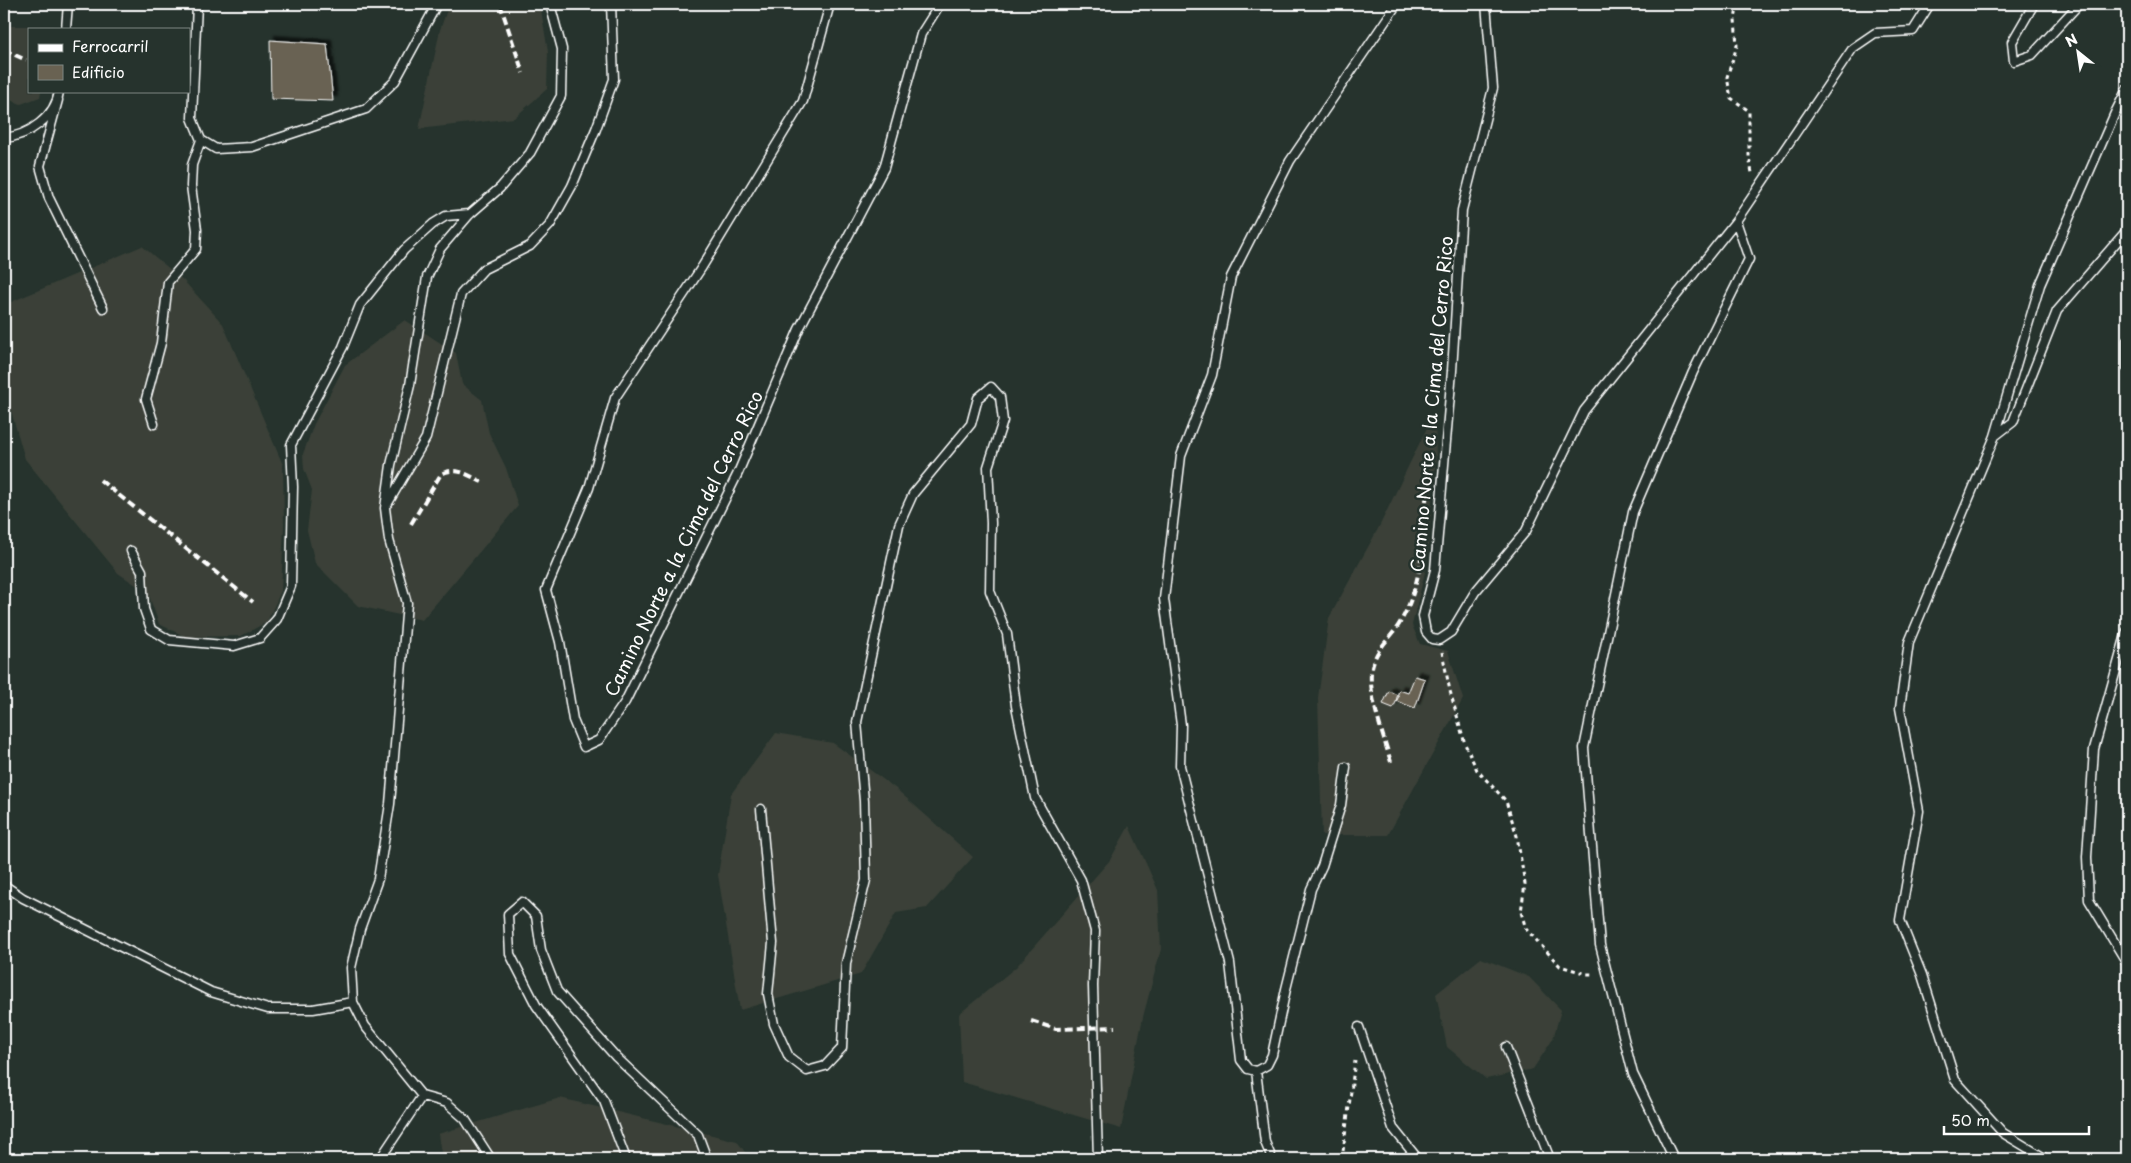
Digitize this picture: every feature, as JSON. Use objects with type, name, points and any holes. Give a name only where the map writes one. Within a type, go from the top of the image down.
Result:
[{"type":"lane","points":[[66,28],[68,4]]},
{"type":"lane","points":[[197,4],[192,118],[201,140],[216,149],[252,146],[366,108],[395,81],[437,4]]},
{"type":"lane","points":[[491,1159],[466,1119],[447,1103],[422,1096],[365,1026],[353,1002],[351,968],[360,929],[378,879],[390,804],[407,603],[389,540],[385,508],[391,465],[410,385],[427,277],[440,249],[470,214],[500,188],[530,153],[561,96],[562,50],[550,4]]},
{"type":"lane","points":[[385,508],[426,438],[461,294],[484,269],[530,246],[550,225],[572,186],[596,129],[614,79],[611,4]]},
{"type":"lane","name":"Camino Norte a la Cima del Cerro Rico","points":[[830,4],[803,101],[702,267],[615,398],[589,488],[546,590],[560,642],[573,720],[584,747],[599,740],[625,702],[738,473],[799,329],[884,168],[921,34],[940,4]]},
{"type":"lane","points":[[1346,767],[1341,804],[1322,866],[1311,889],[1272,1055],[1267,1065],[1256,1071],[1248,1069],[1242,1060],[1230,963],[1180,766],[1181,725],[1164,599],[1181,456],[1212,375],[1231,277],[1290,161],[1397,4]]},
{"type":"lane","name":"Camino Norte a la Cima del Cerro Rico","points":[[1439,640],[1432,639],[1426,632],[1423,616],[1435,570],[1452,371],[1462,210],[1493,88],[1486,4]]},
{"type":"lane","points":[[1439,640],[1451,632],[1476,592],[1526,531],[1584,410],[1736,221],[1852,48],[1875,33],[1912,31],[1930,4]]},
{"type":"lane","points":[[2034,4],[2012,42],[2014,61],[2032,55],[2079,4]]},
{"type":"lane","points":[[2046,1159],[2003,1133],[1955,1080],[1922,975],[1900,920],[1919,811],[1900,708],[1909,642],[1996,436],[2040,285],[2114,113],[2127,89]]},
{"type":"lane","points":[[59,92],[40,166],[48,198],[103,308]]},
{"type":"lane","points":[[4,138],[37,127],[58,100]]},
{"type":"lane","points":[[154,424],[146,399],[161,343],[168,282],[196,249],[198,230],[190,186],[192,165],[201,140]]},
{"type":"lane","points":[[131,551],[142,571],[144,610],[151,629],[169,640],[234,646],[260,638],[277,619],[291,586],[293,487],[291,445],[343,347],[360,305],[404,250],[432,224],[446,216],[470,214]]},
{"type":"lane","points":[[1674,1159],[1633,1074],[1600,945],[1584,748],[1633,512],[1693,372],[1749,259],[1736,221]]},
{"type":"lane","points":[[1996,436],[2013,422],[2057,311],[2127,230]]},
{"type":"lane","points":[[2127,341],[2127,367]]},
{"type":"lane","points":[[760,809],[773,942],[768,994],[774,1024],[789,1056],[807,1070],[825,1066],[842,1048],[846,963],[866,880],[864,801],[856,722],[899,525],[913,494],[971,424],[978,398],[991,387],[1000,398],[1003,422],[988,467],[991,523],[990,590],[1007,634],[1016,706],[1035,798],[1081,880],[1095,931],[1093,986],[1098,1159]]},
{"type":"lane","points":[[2127,631],[2094,749],[2087,857],[2089,900],[2127,963]]},
{"type":"lane","points":[[4,885],[23,898],[211,992],[268,1009],[313,1009],[353,1002]]},
{"type":"lane","points":[[626,1159],[604,1101],[536,1005],[510,954],[508,914],[522,902],[536,916],[542,950],[557,991],[616,1057],[698,1135],[707,1159]]},
{"type":"lane","points":[[1359,1027],[1394,1128],[1418,1159]]},
{"type":"lane","points":[[1506,1047],[1550,1159]]},
{"type":"lane","points":[[1256,1071],[1264,1142],[1272,1159]]},
{"type":"lane","points":[[380,1159],[422,1096]]},
{"type":"path","points":[[1738,4],[1735,19],[1737,46],[1727,77],[1731,98],[1749,111],[1749,157],[1755,193]]},
{"type":"path","points":[[1439,640],[1450,691],[1465,744],[1477,770],[1506,801],[1517,836],[1526,884],[1521,912],[1526,929],[1560,966],[1587,974],[1607,973]]},
{"type":"path","points":[[1342,1159],[1356,1055]]},
{"type":"shaded area","points":[[449,4],[536,4],[541,10],[548,52],[547,89],[514,118],[419,129],[440,30]]},
{"type":"shaded area","points":[[4,20],[10,26],[53,26],[53,28],[28,28],[28,92],[41,92],[40,97],[21,104],[4,98]]},
{"type":"shaded area","points":[[142,246],[183,280],[223,324],[283,465],[284,525],[281,591],[267,622],[241,636],[186,637],[159,624],[148,593],[118,573],[25,459],[4,387],[4,305]]},
{"type":"shaded area","points":[[405,320],[456,353],[462,384],[482,400],[489,433],[506,468],[518,506],[422,620],[358,606],[315,563],[307,530],[312,490],[304,469],[303,454],[314,424],[345,365]]},
{"type":"shaded area","points":[[1435,411],[1436,457],[1426,568],[1412,625],[1420,644],[1448,651],[1463,699],[1388,835],[1322,835],[1318,698],[1329,618],[1379,527]]},
{"type":"shaded area","points":[[776,733],[833,743],[895,788],[973,857],[927,908],[896,913],[861,974],[740,1010],[718,875],[731,794]]},
{"type":"shaded area","points":[[1129,826],[1158,890],[1161,949],[1143,1017],[1121,1129],[962,1082],[959,1014],[1016,967],[1110,860]]},
{"type":"shaded area","points":[[1481,958],[1529,977],[1561,1010],[1553,1039],[1533,1069],[1486,1079],[1447,1047],[1436,994]]},
{"type":"shaded area","points":[[560,1098],[737,1141],[750,1159],[442,1159],[438,1134]]},
{"type":"building","points":[[270,40],[327,44],[333,101],[271,99]]},
{"type":"building","points":[[1415,676],[1425,679],[1415,708],[1396,701],[1399,690],[1408,693]]},
{"type":"building","points":[[1389,691],[1399,696],[1393,708],[1383,704]]},
{"type":"railway","points":[[500,4],[523,73]]},
{"type":"railway","points":[[4,50],[26,60]]},
{"type":"railway","points":[[411,524],[441,474],[457,471],[482,482]]},
{"type":"railway","points":[[100,480],[253,602]]},
{"type":"railway","points":[[1391,762],[1372,694],[1371,673],[1375,657],[1397,628],[1409,605],[1414,589],[1422,555],[1427,485]]},
{"type":"railway","points":[[1031,1021],[1056,1029],[1115,1027]]}]
